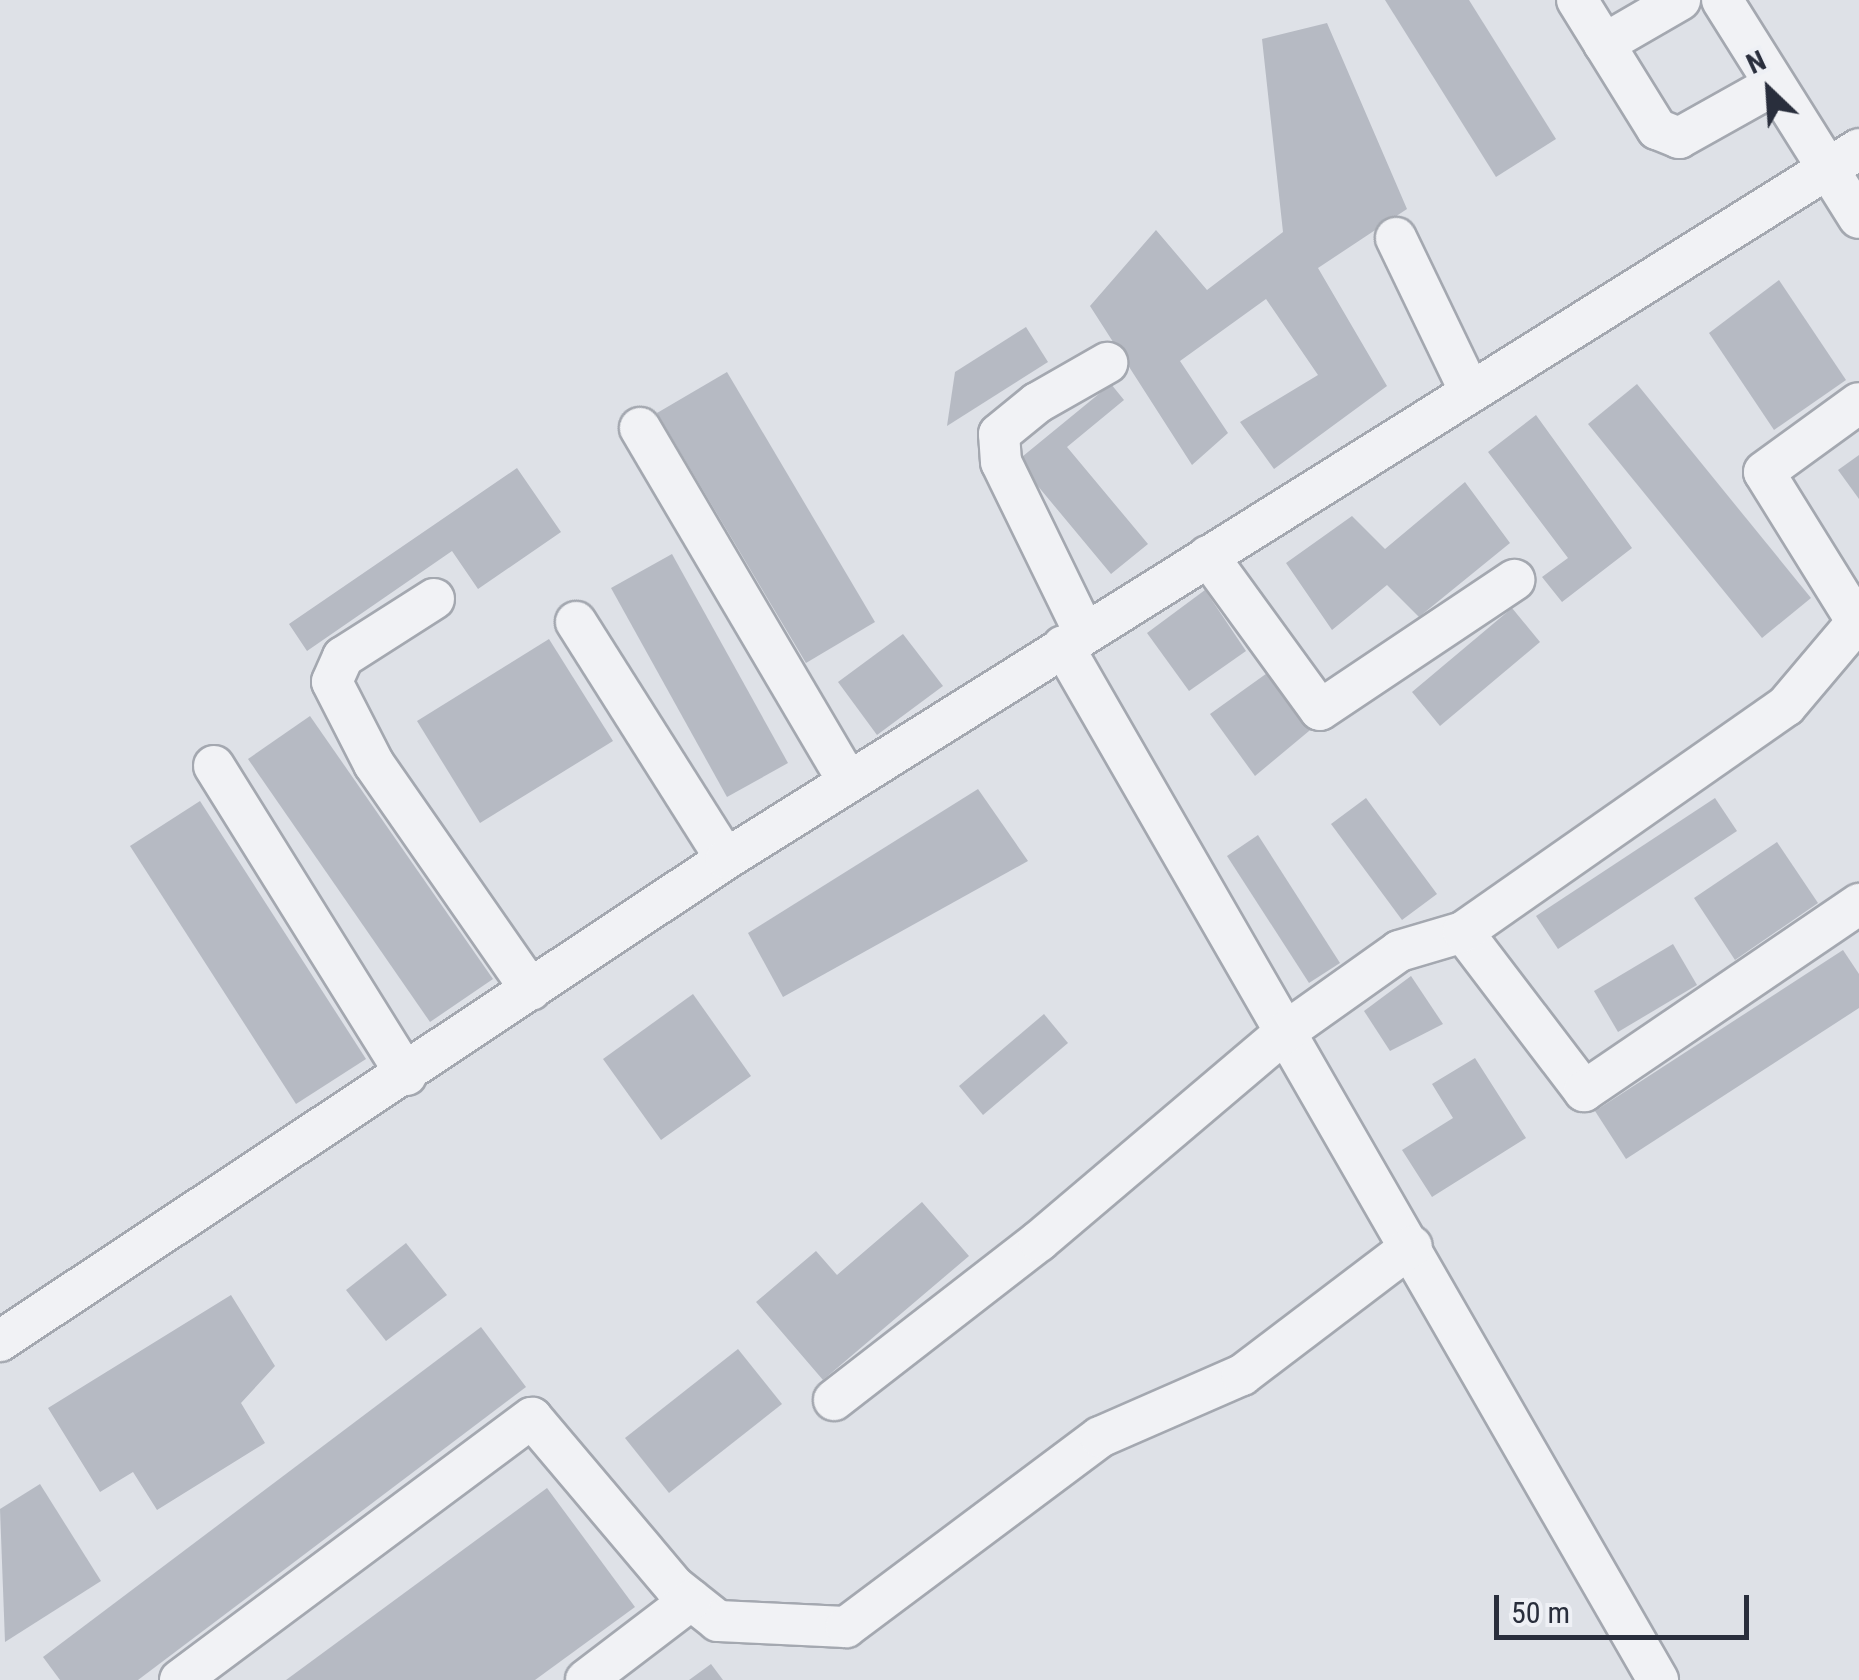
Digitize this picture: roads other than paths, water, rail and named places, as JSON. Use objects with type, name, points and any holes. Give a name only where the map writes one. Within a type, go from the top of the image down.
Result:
[{"type":"street","points":[[1576,0],[1657,128],[1680,138],[1774,86]]},
{"type":"street","points":[[1604,44],[1680,0]]},
{"type":"street","points":[[1722,0],[1825,171],[1859,218]]},
{"type":"street","points":[[0,1341],[726,859],[1859,149]]},
{"type":"street","points":[[1396,238],[1470,392]]},
{"type":"street","points":[[1107,362],[1037,403],[999,434],[1001,462],[1073,639],[1288,1030],[1658,1680]]},
{"type":"street","points":[[834,1400],[1039,1241],[1288,1030],[1399,951],[1463,932],[1786,706],[1858,622],[1764,472],[1859,403]]},
{"type":"street","points":[[640,428],[848,781]]},
{"type":"street","points":[[1208,556],[1320,710],[1514,580]]},
{"type":"street","points":[[434,599],[344,658],[332,682],[374,764],[531,990]]},
{"type":"street","points":[[576,622],[726,859]]},
{"type":"street","points":[[214,766],[406,1075]]},
{"type":"street","points":[[1463,932],[1584,1091],[1859,904]]},
{"type":"street","points":[[180,1680],[532,1418],[692,1600],[718,1621],[846,1628],[1100,1436],[1242,1376],[1412,1246]]},
{"type":"street","points":[[586,1680],[692,1600]]}]
